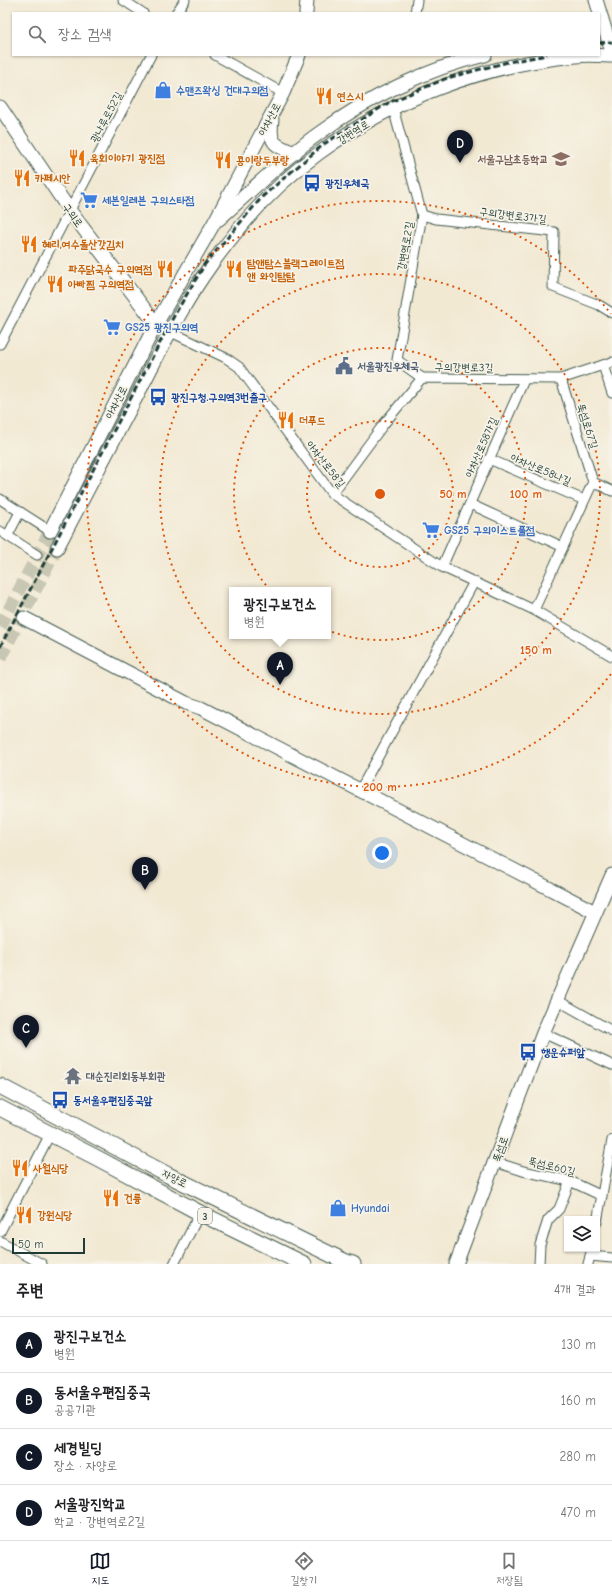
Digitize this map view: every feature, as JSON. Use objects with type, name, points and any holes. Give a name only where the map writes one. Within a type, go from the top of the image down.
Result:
[{"type":"main road","points":[[306,12],[307,0]]},
{"type":"main road","points":[[596,0],[599,12]]},
{"type":"main road","points":[[600,14],[612,52]]},
{"type":"main road","name":"아차산로","points":[[50,531],[156,324],[214,224],[283,93],[299,56]]},
{"type":"main road","name":"강변역로","points":[[214,224],[318,134],[373,99],[440,69],[478,56]]},
{"type":"main road","name":"강변역로","points":[[171,332],[201,279],[240,228],[275,191],[318,154],[359,127],[394,108],[456,82],[500,69],[542,60],[571,56]]},
{"type":"main road","name":"강변역로","points":[[600,56],[612,56]]},
{"type":"main road","name":"구의로","points":[[0,107],[70,211],[156,324],[171,332]]},
{"type":"main road","points":[[273,112],[270,135],[275,144],[295,153]]},
{"type":"main road","name":"아차산로","points":[[201,279],[214,224]]},
{"type":"main road","name":"아차산로","points":[[57,548],[171,332]]},
{"type":"main road","points":[[57,517],[70,523]]},
{"type":"main road","points":[[24,618],[186,703],[201,708],[595,912]]},
{"type":"main road","name":"뚝섬로","points":[[456,1264],[543,1033],[612,875]]},
{"type":"main road","name":"자양로","points":[[0,1086],[168,1174],[344,1261],[353,1264]]},
{"type":"main road","name":"자양로","points":[[0,1108],[298,1263]]},
{"type":"street","points":[[123,0],[141,12]]},
{"type":"street","points":[[177,12],[185,0]]},
{"type":"street","points":[[415,12],[417,0]]},
{"type":"street","name":"광나루로52길","points":[[0,342],[150,56]]},
{"type":"street","points":[[217,56],[283,93]]},
{"type":"street","name":"강변역로2길","points":[[394,108],[422,215],[397,360],[422,378]]},
{"type":"street","name":"구의강변로3가길","points":[[422,215],[436,219],[554,232],[553,287],[599,305],[612,313]]},
{"type":"street","name":"아차산로58길","points":[[171,332],[226,358],[239,367],[332,494],[442,567],[534,610],[612,656]]},
{"type":"street","name":"구의강변로3길","points":[[332,494],[383,425],[422,378],[524,380],[561,379],[608,364],[612,393]]},
{"type":"street","name":"뚝섬로67길","points":[[561,379],[593,482]]},
{"type":"street","name":"아차산로58가길","points":[[442,567],[524,380]]},
{"type":"street","name":"아차산로58나길","points":[[489,459],[584,500]]},
{"type":"street","points":[[534,610],[593,482],[612,491]]},
{"type":"street","name":"아차산로","points":[[0,499],[50,531]]},
{"type":"street","points":[[470,504],[563,547]]},
{"type":"street","points":[[20,512],[4,533],[38,555]]},
{"type":"street","points":[[360,790],[474,582]]},
{"type":"street","points":[[557,1000],[612,1032]]},
{"type":"street","points":[[543,1033],[612,1065]]},
{"type":"street","points":[[0,1232],[50,1134]]},
{"type":"street","points":[[598,1216],[612,1140]]},
{"type":"street","name":"뚝섬로60길","points":[[495,1162],[523,1171],[570,1181],[602,1196]]},
{"type":"street","points":[[539,1264],[540,1245],[548,1220],[559,1209],[570,1181]]},
{"type":"street","points":[[174,1264],[200,1213]]},
{"type":"street","points":[[0,1240],[42,1264]]},
{"type":"street","points":[[590,1256],[612,1258]]},
{"type":"tunnel","points":[[0,627],[50,531]]},
{"type":"tunnel","points":[[0,658],[57,548]]},
{"type":"railway","points":[[600,43],[612,42]]},
{"type":"railway","points":[[0,647],[175,314],[205,264],[263,196],[324,144],[388,103],[447,78],[508,62],[541,56]]},
{"type":"place","name":"수맨즈왁싱 건대구의점","points":[[163,90]]},
{"type":"place","name":"연스시","points":[[324,96]]},
{"type":"place","name":"육회이야기 광진점","points":[[77,158]]},
{"type":"place","name":"서울구남초등학교","points":[[561,159]]},
{"type":"place","name":"콩이랑두부랑","points":[[223,160]]},
{"type":"place","name":"서울광진학교","points":[[460,163]]},
{"type":"place","name":"카페시안","points":[[22,178]]},
{"type":"place","name":"광진우체국","points":[[312,183]]},
{"type":"place","name":"세븐일레븐 구의스타점","points":[[89,200]]},
{"type":"place","name":"혜리,여수돌산갓김치","points":[[29,244]]},
{"type":"place","name":"파주닭국수 구의역점","points":[[165,269]]},
{"type":"place","name":"탐앤탐스블랙그레이트점 앤 와인탐탐","points":[[234,269]]},
{"type":"place","name":"아빠찜 구의역점","points":[[55,284]]},
{"type":"place","name":"GS25 광진구의역","points":[[112,327]]},
{"type":"place","name":"서울광진우체국","points":[[344,366]]},
{"type":"place","name":"광진구청.구의역3번출구","points":[[158,397]]},
{"type":"place","name":"더푸드","points":[[286,420]]},
{"type":"place","name":"GS25 구의이스트폴점","points":[[431,530]]},
{"type":"place","name":"광진구보건소","points":[[280,685]]},
{"type":"place","name":"동서울우편집중국","points":[[145,890]]},
{"type":"place","name":"세경빌딩","points":[[26,1048]]},
{"type":"place","name":"행운슈퍼앞","points":[[528,1052]]},
{"type":"place","name":"대순진리회동부회관","points":[[73,1076]]},
{"type":"place","name":"동서울우편집중국앞","points":[[60,1100]]},
{"type":"place","name":"사월식당","points":[[20,1168]]},
{"type":"place","name":"건륭","points":[[111,1198]]},
{"type":"place","name":"Hyundai","points":[[338,1208]]},
{"type":"place","name":"강원식당","points":[[24,1215]]}]
